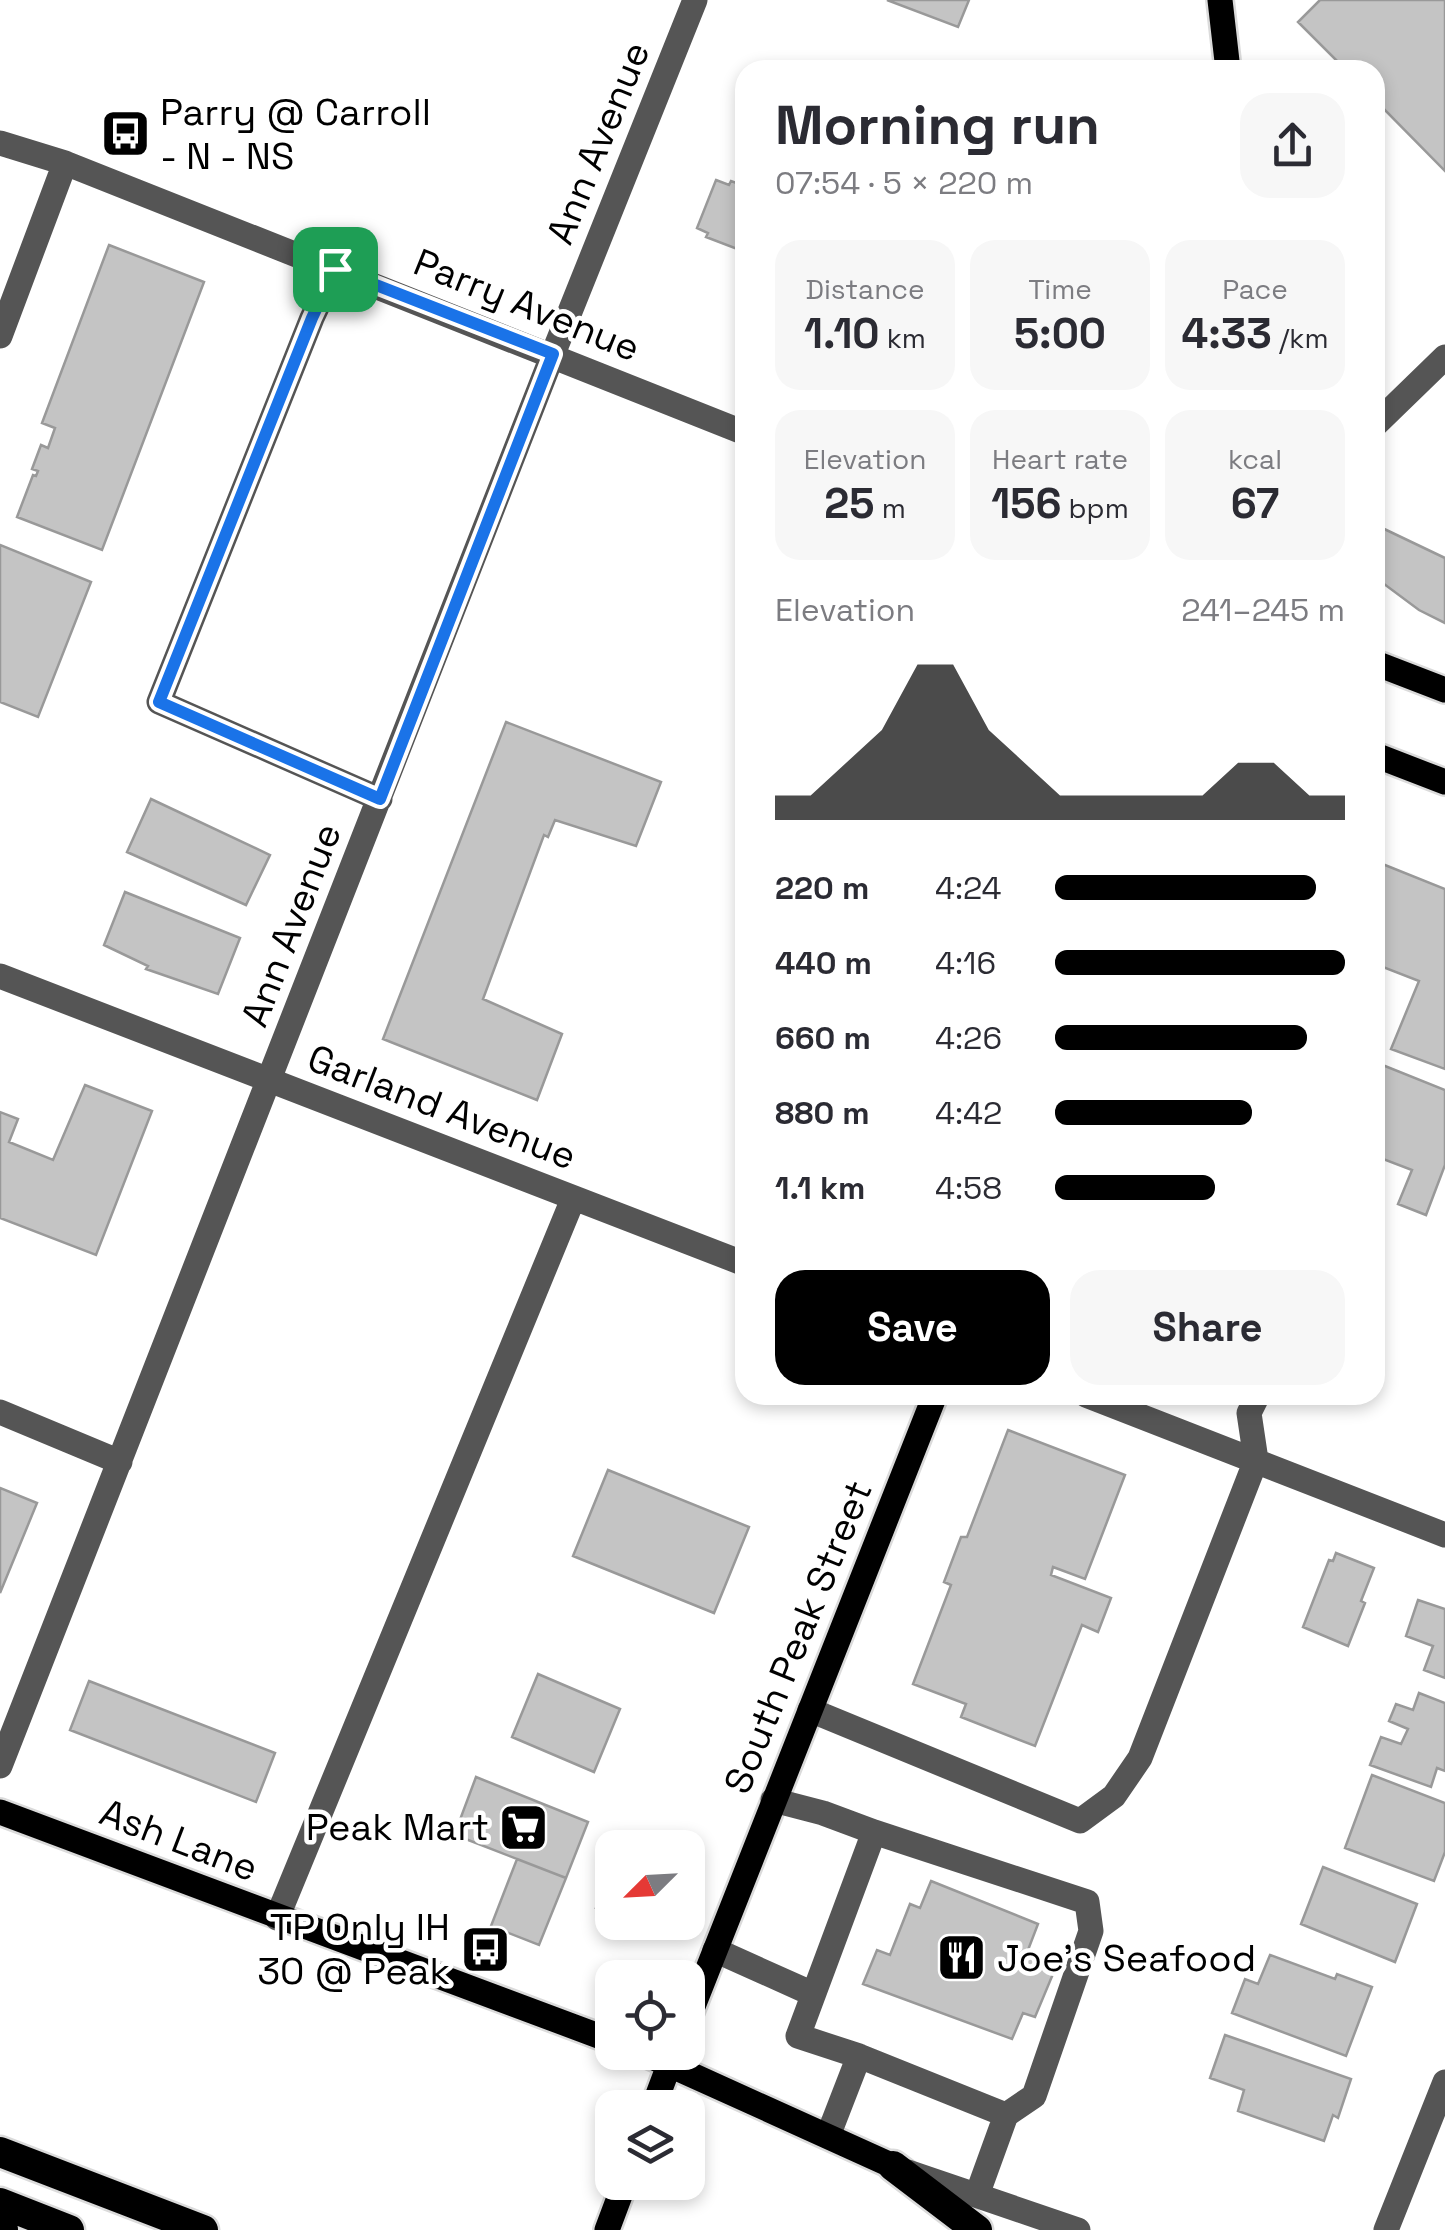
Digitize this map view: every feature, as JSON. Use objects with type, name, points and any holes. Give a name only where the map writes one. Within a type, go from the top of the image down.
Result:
[{"type":"highway","points":[[0,2152],[203,2230]]},
{"type":"highway","points":[[892,2166],[978,2230]]},
{"type":"highway","points":[[0,2203],[69,2230]]},
{"type":"main road","points":[[1220,0],[1227,60]]},
{"type":"main road","points":[[1385,666],[1445,690]]},
{"type":"main road","points":[[1385,759],[1445,782]]},
{"type":"main road","name":"South Peak Street","points":[[705,1976],[931,1405]]},
{"type":"main road","name":"Ash Lane","points":[[0,1812],[595,2036]]},
{"type":"main road","points":[[696,2070],[892,2166]]},
{"type":"main road","points":[[607,2230],[618,2200]]},
{"type":"street","name":"Ann Avenue","points":[[0,1766],[695,0]]},
{"type":"street","name":"Parry Avenue","points":[[0,143],[65,163],[735,429]]},
{"type":"street","points":[[0,336],[65,163]]},
{"type":"street","points":[[335,269],[159,702],[380,799]]},
{"type":"street","points":[[1385,416],[1445,357]]},
{"type":"street","name":"Garland Avenue","points":[[0,976],[735,1260]]},
{"type":"street","points":[[277,1918],[573,1199]]},
{"type":"street","points":[[1112,1405],[1445,1535]]},
{"type":"street","points":[[810,1710],[1080,1821],[1114,1796],[1140,1758],[1256,1460],[1250,1413],[1254,1405]]},
{"type":"street","points":[[0,1412],[120,1462]]},
{"type":"street","points":[[773,1800],[824,1813],[1088,1902],[1091,1931],[1034,2096],[1006,2115],[977,2195]]},
{"type":"street","points":[[874,1832],[798,2036],[1006,2115]]},
{"type":"street","points":[[715,1950],[813,1994]]},
{"type":"street","points":[[828,2136],[859,2056]]},
{"type":"street","points":[[1386,2230],[1445,2082]]},
{"type":"street","points":[[892,2166],[1078,2230]]},
{"type":"building","points":[[887,0],[969,0],[958,27]]},
{"type":"building","points":[[1320,0],[1445,0],[1445,171],[1385,110],[1385,60],[1336,60],[1298,22]]},
{"type":"building","points":[[716,180],[729,185],[735,182],[735,248],[706,237],[708,233],[697,228]]},
{"type":"building","points":[[109,245],[204,282],[102,550],[17,517],[38,471],[32,469],[41,445],[48,448],[55,428],[42,423]]},
{"type":"building","points":[[1385,529],[1445,558],[1445,623],[1419,610],[1385,585]]},
{"type":"building","points":[[0,545],[91,582],[38,717],[0,702]]},
{"type":"building","points":[[506,722],[661,782],[636,846],[555,820],[548,837],[544,835],[483,999],[562,1034],[537,1100],[383,1039]]},
{"type":"building","points":[[151,799],[270,855],[246,905],[127,852]]},
{"type":"building","points":[[1385,865],[1445,889],[1445,1069],[1391,1049],[1419,981],[1385,968]]},
{"type":"building","points":[[125,892],[240,938],[218,994],[146,969],[148,966],[104,945]]},
{"type":"building","points":[[1385,1066],[1445,1090],[1445,1165],[1426,1215],[1398,1204],[1412,1170],[1385,1160]]},
{"type":"building","points":[[85,1085],[152,1111],[96,1255],[0,1218],[0,1112],[18,1119],[9,1142],[53,1160]]},
{"type":"building","points":[[1008,1430],[1125,1475],[1085,1579],[1053,1567],[1051,1575],[1111,1598],[1098,1632],[1082,1625],[1035,1746],[961,1717],[966,1704],[913,1684],[951,1585],[944,1582],[961,1537],[967,1537]]},
{"type":"building","points":[[608,1470],[749,1527],[714,1613],[573,1556]]},
{"type":"building","points":[[0,1488],[37,1503],[0,1593]]},
{"type":"building","points":[[1336,1553],[1374,1568],[1348,1646],[1303,1627],[1329,1560],[1333,1561]]},
{"type":"building","points":[[1418,1600],[1445,1609],[1445,1678],[1424,1670],[1433,1646],[1406,1636]]},
{"type":"building","points":[[538,1674],[620,1709],[594,1772],[512,1737]]},
{"type":"building","points":[[89,1681],[275,1753],[256,1802],[70,1730]]},
{"type":"building","points":[[1419,1693],[1445,1703],[1445,1771],[1437,1768],[1431,1787],[1370,1765],[1381,1737],[1401,1744],[1408,1729],[1389,1721],[1396,1704],[1413,1710]]},
{"type":"building","points":[[1372,1775],[1445,1803],[1445,1852],[1434,1881],[1345,1848]]},
{"type":"building","name":"Peak Mart","points":[[476,1777],[588,1822],[566,1878],[463,1838],[467,1829],[458,1825]]},
{"type":"building","name":"Peak Mart","points":[[517,1859],[566,1878],[539,1945],[491,1926]]},
{"type":"building","points":[[1323,1867],[1417,1904],[1395,1962],[1301,1924]]},
{"type":"building","name":"Joe's Seafood","points":[[931,1881],[1038,1924],[1028,1950],[1058,1962],[1035,2017],[1023,2013],[1012,2039],[863,1984],[877,1950],[890,1955],[910,1904],[920,1908]]},
{"type":"building","points":[[1270,1955],[1335,1979],[1337,1974],[1372,1987],[1346,2056],[1232,2013],[1245,1979],[1258,1984]]},
{"type":"building","points":[[1225,2035],[1351,2079],[1338,2118],[1333,2115],[1324,2141],[1238,2111],[1244,2090],[1210,2078]]},
{"type":"place","name":"Parry @ Carroll - N - NS","points":[[125,134]]},
{"type":"place","name":"Peak Mart","points":[[524,1827]]},
{"type":"place","name":"TP Only IH 30 @ Peak","points":[[485,1949]]},
{"type":"place","name":"Joe's Seafood","points":[[962,1958]]},
{"type":"route","points":[[335,269],[553,354],[380,799],[159,702],[335,269]]}]
